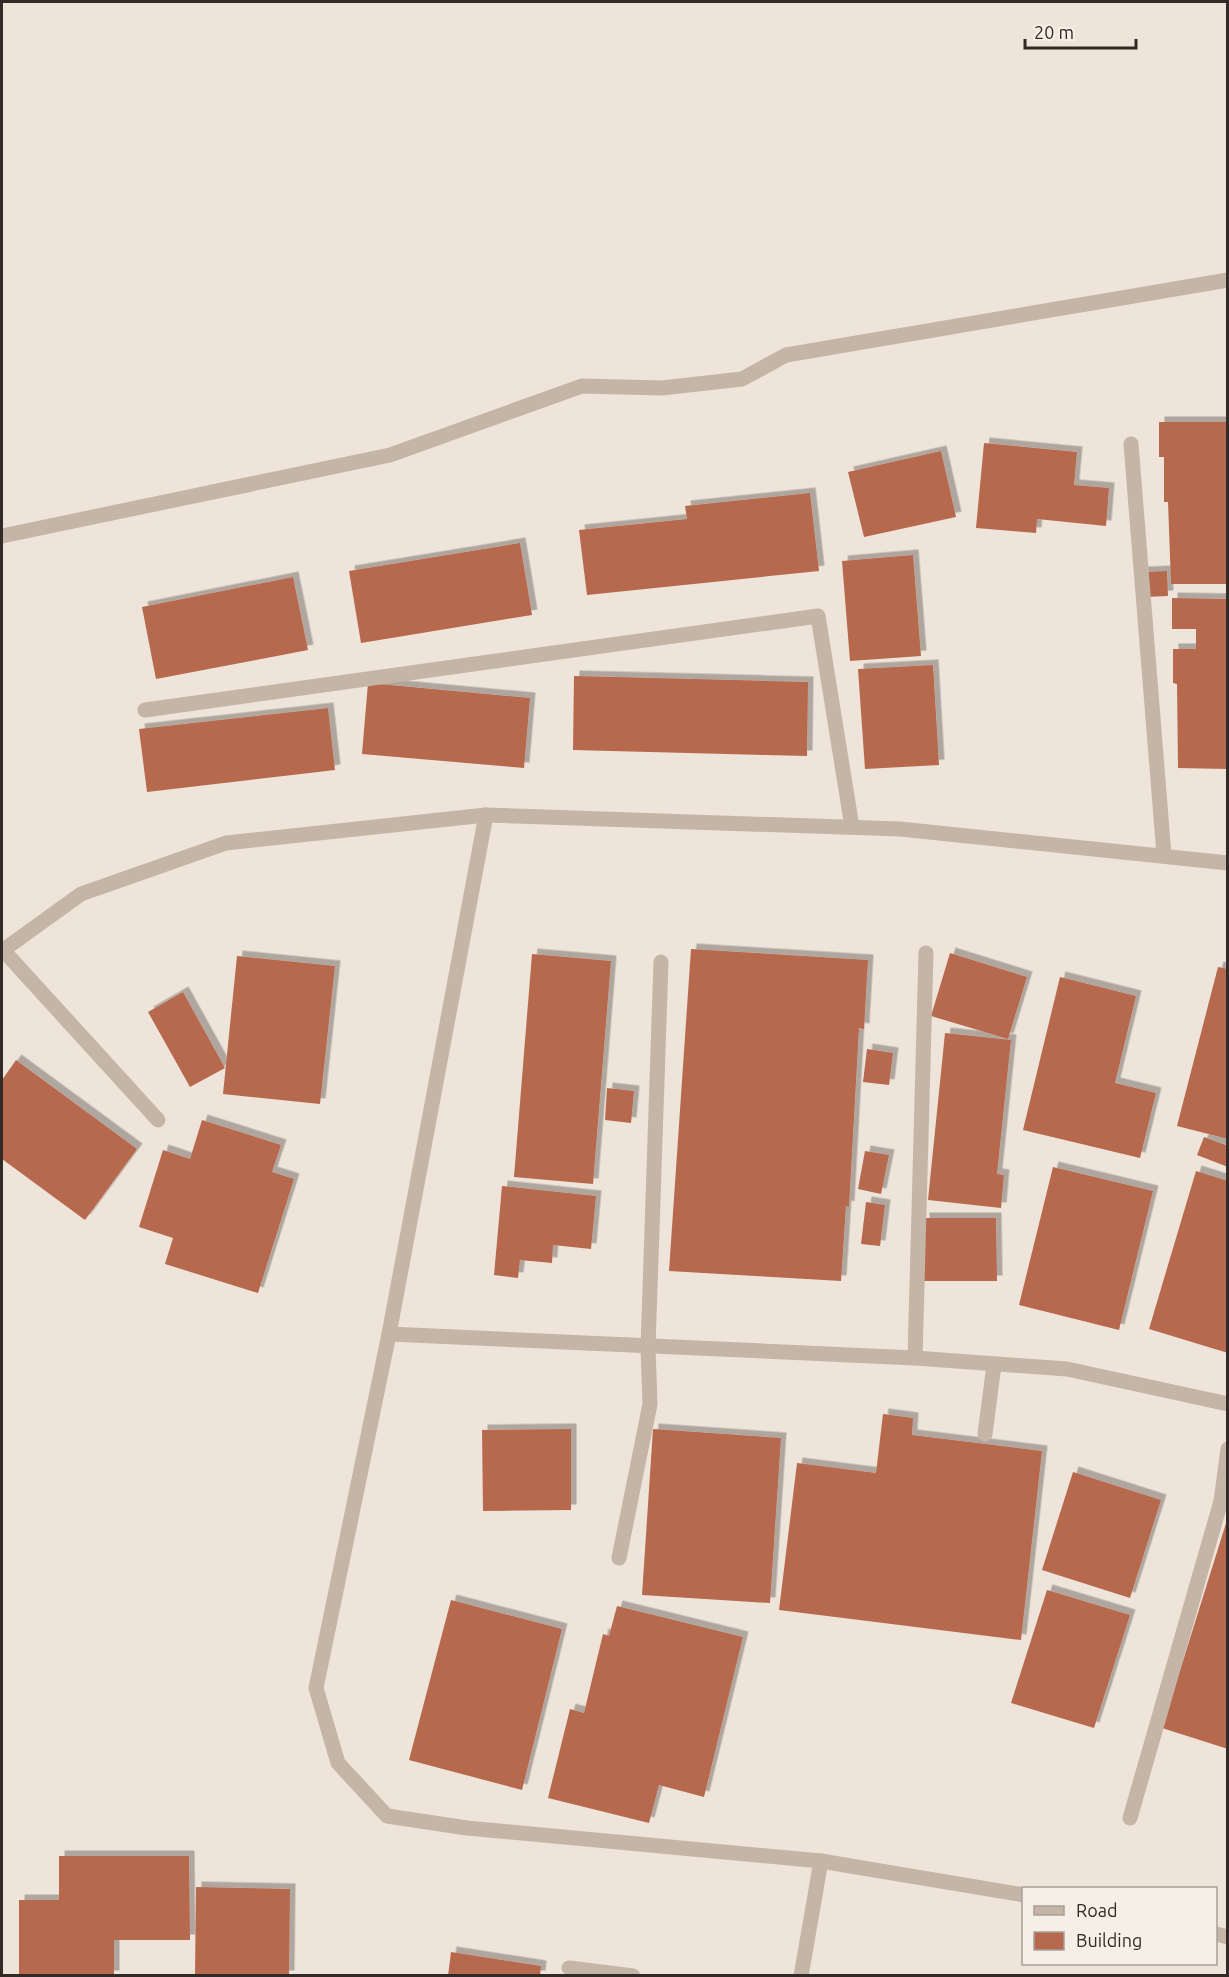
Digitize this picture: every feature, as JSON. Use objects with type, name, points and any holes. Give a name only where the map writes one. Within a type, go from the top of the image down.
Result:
[{"type":"street","points":[[2,536],[390,455],[582,387],[662,388],[742,379],[786,355],[1227,280]]},
{"type":"street","points":[[1131,444],[1164,855]]},
{"type":"street","points":[[145,710],[818,616],[852,827]]},
{"type":"street","points":[[158,1120],[2,950],[81,894],[226,843],[486,815],[900,829],[1227,863]]},
{"type":"street","points":[[486,815],[389,1334],[316,1688],[338,1763],[387,1816],[467,1828],[821,1861],[1022,1895]]},
{"type":"street","points":[[915,1358],[926,953]]},
{"type":"street","points":[[619,1558],[650,1404],[648,1348],[661,962]]},
{"type":"street","points":[[389,1334],[648,1348],[915,1358],[1067,1369],[1227,1404]]},
{"type":"street","points":[[985,1434],[994,1365]]},
{"type":"street","points":[[1130,1818],[1221,1501],[1227,1449]]},
{"type":"street","points":[[801,1976],[821,1861]]},
{"type":"street","points":[[569,1968],[633,1976]]},
{"type":"building","points":[[1159,422],[1228,422],[1228,584],[1171,584],[1168,502],[1164,502],[1164,457],[1159,457]]},
{"type":"building","points":[[984,443],[1077,452],[1074,485],[1109,488],[1106,526],[1037,519],[1036,533],[976,528]]},
{"type":"building","points":[[941,451],[956,517],[864,537],[848,472]]},
{"type":"building","points":[[810,493],[819,571],[587,595],[579,530],[687,519],[685,506]]},
{"type":"building","points":[[520,543],[532,615],[361,643],[349,571]]},
{"type":"building","points":[[913,555],[921,656],[850,661],[842,561]]},
{"type":"building","points":[[1167,571],[1168,596],[1144,597],[1142,572]]},
{"type":"building","points":[[293,577],[308,650],[156,679],[142,607]]},
{"type":"building","points":[[1172,598],[1228,599],[1228,769],[1178,768],[1177,684],[1173,683],[1173,649],[1196,649],[1196,629],[1172,629]]},
{"type":"building","points":[[933,665],[939,765],[865,769],[858,669]]},
{"type":"building","points":[[574,676],[808,682],[807,756],[573,750]]},
{"type":"building","points":[[368,683],[530,698],[524,768],[362,754]]},
{"type":"building","points":[[328,708],[335,770],[147,792],[139,729]]},
{"type":"building","points":[[691,949],[868,960],[864,1029],[859,1028],[849,1207],[846,1206],[841,1281],[669,1271]]},
{"type":"building","points":[[950,953],[1027,977],[1008,1039],[931,1016]]},
{"type":"building","points":[[532,954],[611,961],[593,1184],[514,1177]]},
{"type":"building","points":[[237,956],[335,966],[320,1104],[223,1094]]},
{"type":"building","points":[[1218,967],[1228,969],[1228,1139],[1177,1126]]},
{"type":"building","points":[[1060,977],[1136,996],[1115,1083],[1156,1093],[1140,1158],[1023,1130]]},
{"type":"building","points":[[183,992],[225,1068],[190,1087],[148,1012]]},
{"type":"building","points":[[945,1033],[1011,1040],[997,1174],[1004,1175],[1001,1208],[928,1200]]},
{"type":"building","points":[[867,1049],[893,1053],[889,1085],[863,1082]]},
{"type":"building","points":[[16,1060],[137,1149],[85,1220],[2,1159],[2,1080]]},
{"type":"building","points":[[607,1088],[634,1091],[631,1123],[605,1120]]},
{"type":"building","points":[[202,1120],[281,1145],[272,1172],[294,1179],[258,1293],[165,1264],[173,1238],[139,1227],[163,1150],[190,1159]]},
{"type":"building","points":[[1204,1137],[1228,1146],[1228,1167],[1197,1155]]},
{"type":"building","points":[[865,1151],[889,1155],[881,1194],[858,1189]]},
{"type":"building","points":[[1053,1167],[1153,1191],[1119,1330],[1019,1305]]},
{"type":"building","points":[[1196,1171],[1228,1181],[1228,1353],[1149,1329]]},
{"type":"building","points":[[502,1186],[596,1196],[591,1249],[553,1245],[552,1263],[520,1260],[518,1278],[494,1275]]},
{"type":"building","points":[[866,1202],[885,1205],[880,1246],[861,1244]]},
{"type":"building","points":[[924,1218],[996,1218],[997,1281],[924,1281]]},
{"type":"building","points":[[883,1414],[913,1418],[912,1435],[1042,1451],[1021,1640],[779,1610],[797,1463],[876,1473]]},
{"type":"building","points":[[571,1429],[571,1510],[483,1511],[482,1430]]},
{"type":"building","points":[[653,1429],[781,1438],[770,1603],[642,1595]]},
{"type":"building","points":[[1073,1472],[1161,1500],[1130,1598],[1042,1570]]},
{"type":"building","points":[[1228,1520],[1228,1749],[1162,1728]]},
{"type":"building","points":[[1047,1590],[1130,1615],[1094,1728],[1011,1703]]},
{"type":"building","points":[[451,1600],[562,1629],[522,1790],[409,1760]]},
{"type":"building","points":[[617,1606],[743,1637],[704,1797],[659,1785],[649,1823],[548,1798],[570,1709],[584,1713],[603,1634],[609,1636]]},
{"type":"building","points":[[59,1856],[189,1856],[190,1940],[114,1940],[114,1976],[19,1976],[19,1900],[59,1900]]},
{"type":"building","points":[[196,1887],[290,1889],[289,1976],[195,1976]]},
{"type":"building","points":[[451,1952],[541,1966],[540,1976],[448,1976]]}]
